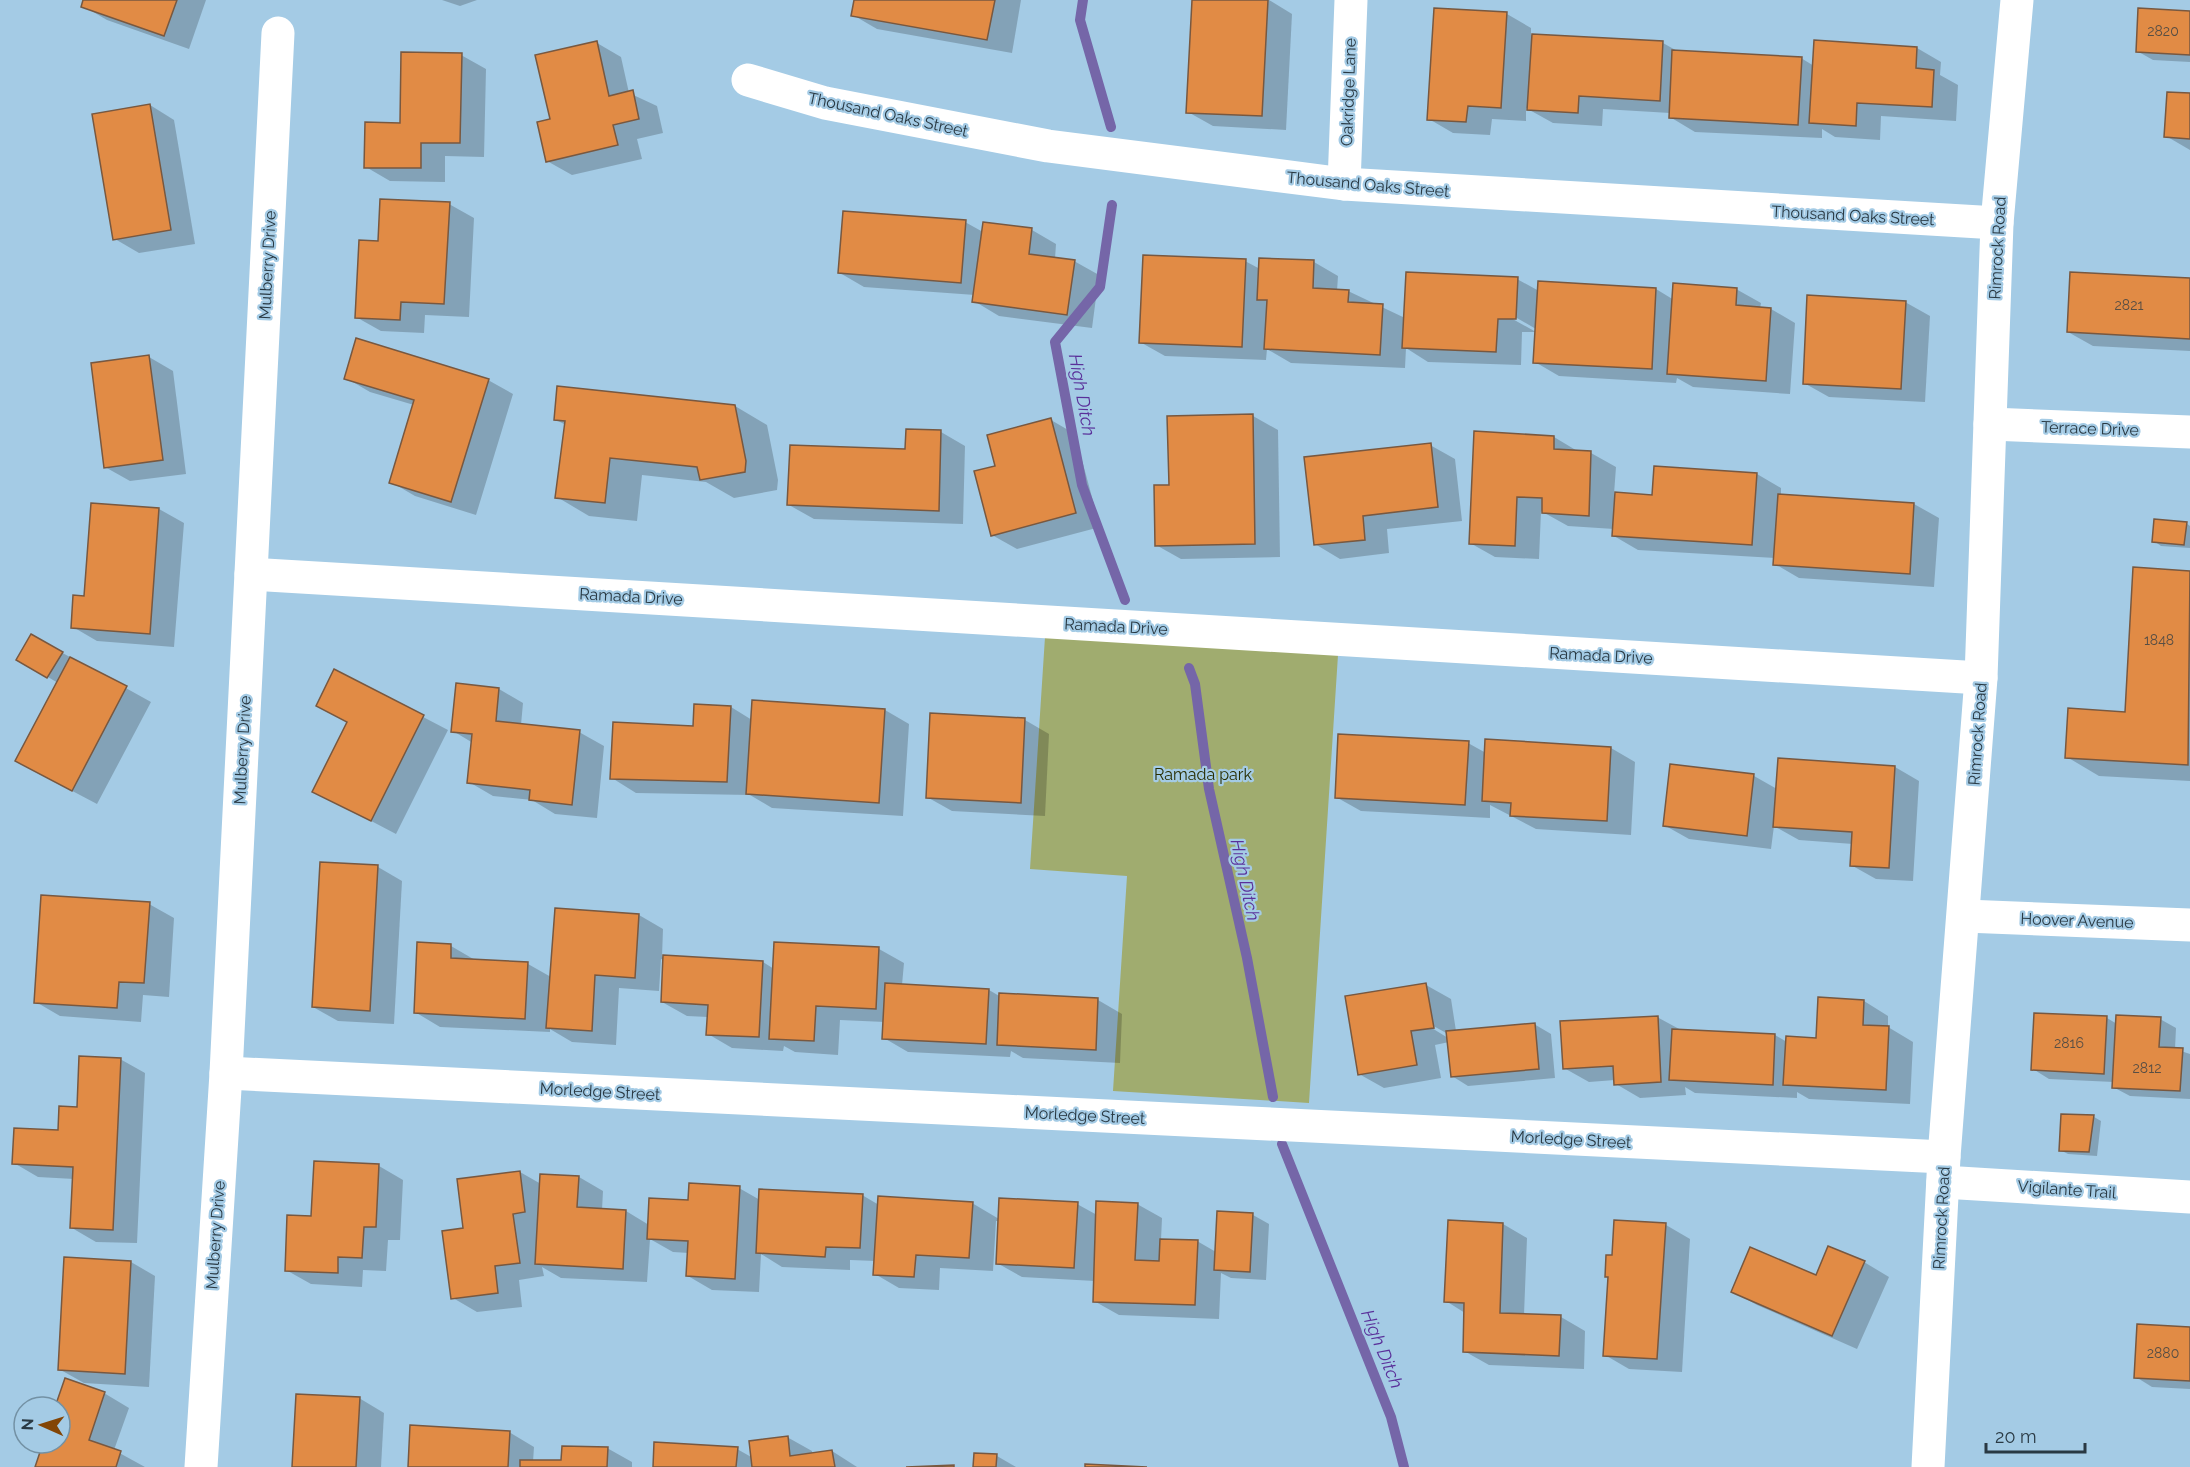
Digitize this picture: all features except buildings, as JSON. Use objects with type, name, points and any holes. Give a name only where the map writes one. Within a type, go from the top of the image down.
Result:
[{"type":"street","name":"Oakridge Lane","points":[[1344,184],[1351,0]]},
{"type":"street","name":"Rimrock Road","points":[[1928,1467],[1944,1170],[1965,916],[1981,678],[1996,223],[2017,0]]},
{"type":"street","name":"Mulberry Drive","points":[[201,1467],[226,1073],[278,33]]},
{"type":"street","name":"Thousand Oaks Street","points":[[748,80],[825,103],[1048,146],[1344,184],[1996,223]]},
{"type":"street","name":"Terrace Drive","points":[[1990,424],[2190,432]]},
{"type":"street","name":"Ramada Drive","points":[[251,574],[1981,678]]},
{"type":"street","name":"Hoover Avenue","points":[[1965,916],[2190,925]]},
{"type":"street","name":"Morledge Street","points":[[226,1073],[1944,1170]]},
{"type":"street","name":"Vigilante Trail","points":[[1944,1170],[2190,1197]]},
{"type":"green space","name":"Ramada park","points":[[1045,637],[1338,655],[1309,1103],[1113,1091],[1127,876],[1030,869]]},
{"type":"waterway","name":"High Ditch","points":[[1083,0],[1080,20],[1111,127]]},
{"type":"waterway","name":"High Ditch","points":[[1112,205],[1100,287],[1055,342],[1082,485],[1125,600]]},
{"type":"waterway","name":"High Ditch","points":[[1189,668],[1195,684],[1209,789],[1247,958],[1273,1097]]},
{"type":"waterway","name":"High Ditch","points":[[1282,1144],[1391,1417],[1404,1467]]}]
